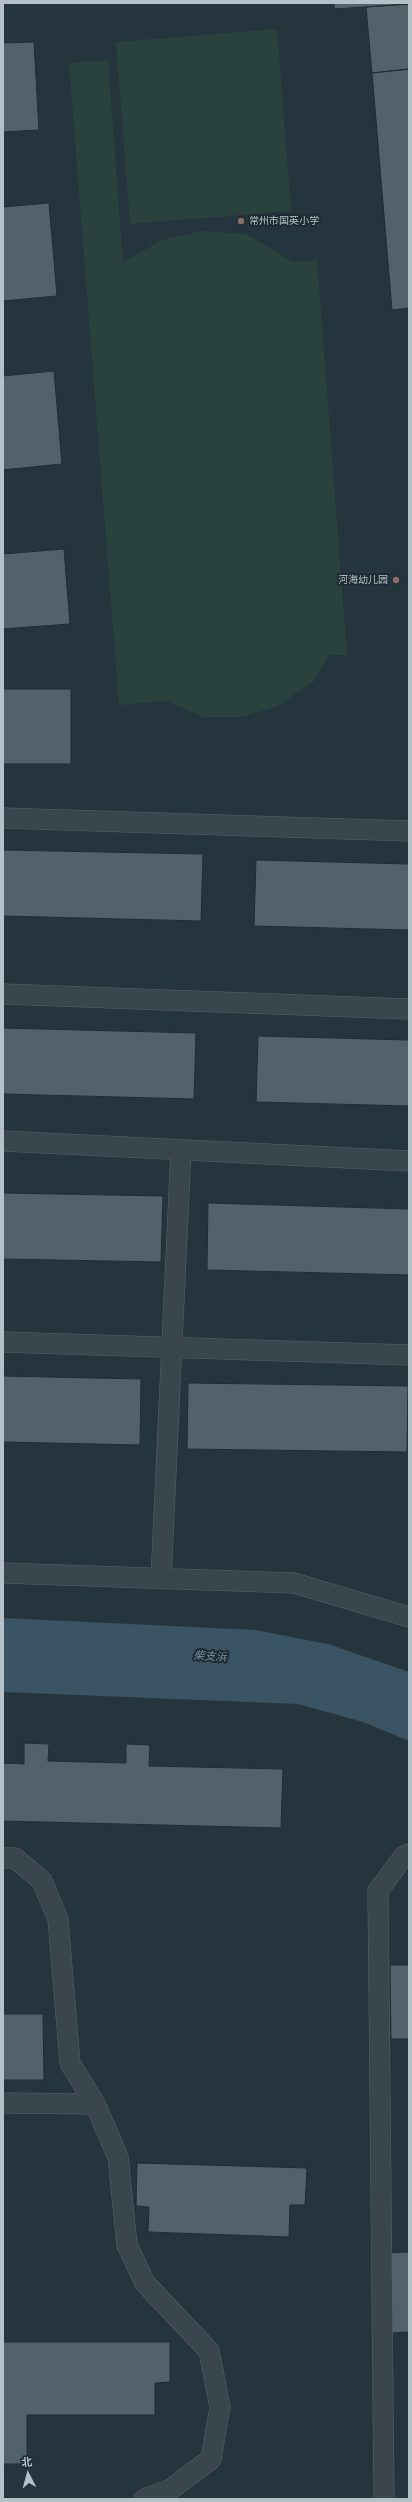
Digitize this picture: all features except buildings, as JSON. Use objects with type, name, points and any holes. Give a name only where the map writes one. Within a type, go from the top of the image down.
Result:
[{"type":"lane","points":[[3,818],[409,831]]},
{"type":"lane","points":[[3,994],[409,1009]]},
{"type":"lane","points":[[3,1141],[409,1161]]},
{"type":"lane","points":[[161,1579],[181,1150]]},
{"type":"lane","points":[[3,1342],[409,1355]]},
{"type":"lane","points":[[3,1573],[294,1583],[409,1617]]},
{"type":"lane","points":[[384,2499],[378,1891],[404,1856],[409,1854]]},
{"type":"lane","points":[[3,1858],[15,1858],[42,1881],[58,1919],[70,2063],[95,2104],[118,2157],[127,2245],[145,2283],[209,2351],[220,2407],[211,2459],[171,2489],[144,2499]]},
{"type":"lane","points":[[3,2103],[95,2104]]},
{"type":"green space","points":[[277,29],[291,211],[130,224],[116,42]]},
{"type":"green space","points":[[108,60],[123,263],[159,241],[201,231],[246,234],[293,262],[317,260],[347,655],[329,655],[314,681],[278,706],[242,717],[203,717],[166,701],[119,705],[69,63]]},
{"type":"water","name":"柴支浜","points":[[3,1618],[255,1630],[328,1644],[409,1672],[409,1741],[363,1722],[298,1704],[3,1692]]},
{"type":"place","name":"常州市国英小学","points":[[241,221]]},
{"type":"place","name":"河海幼儿园","points":[[396,580]]}]
